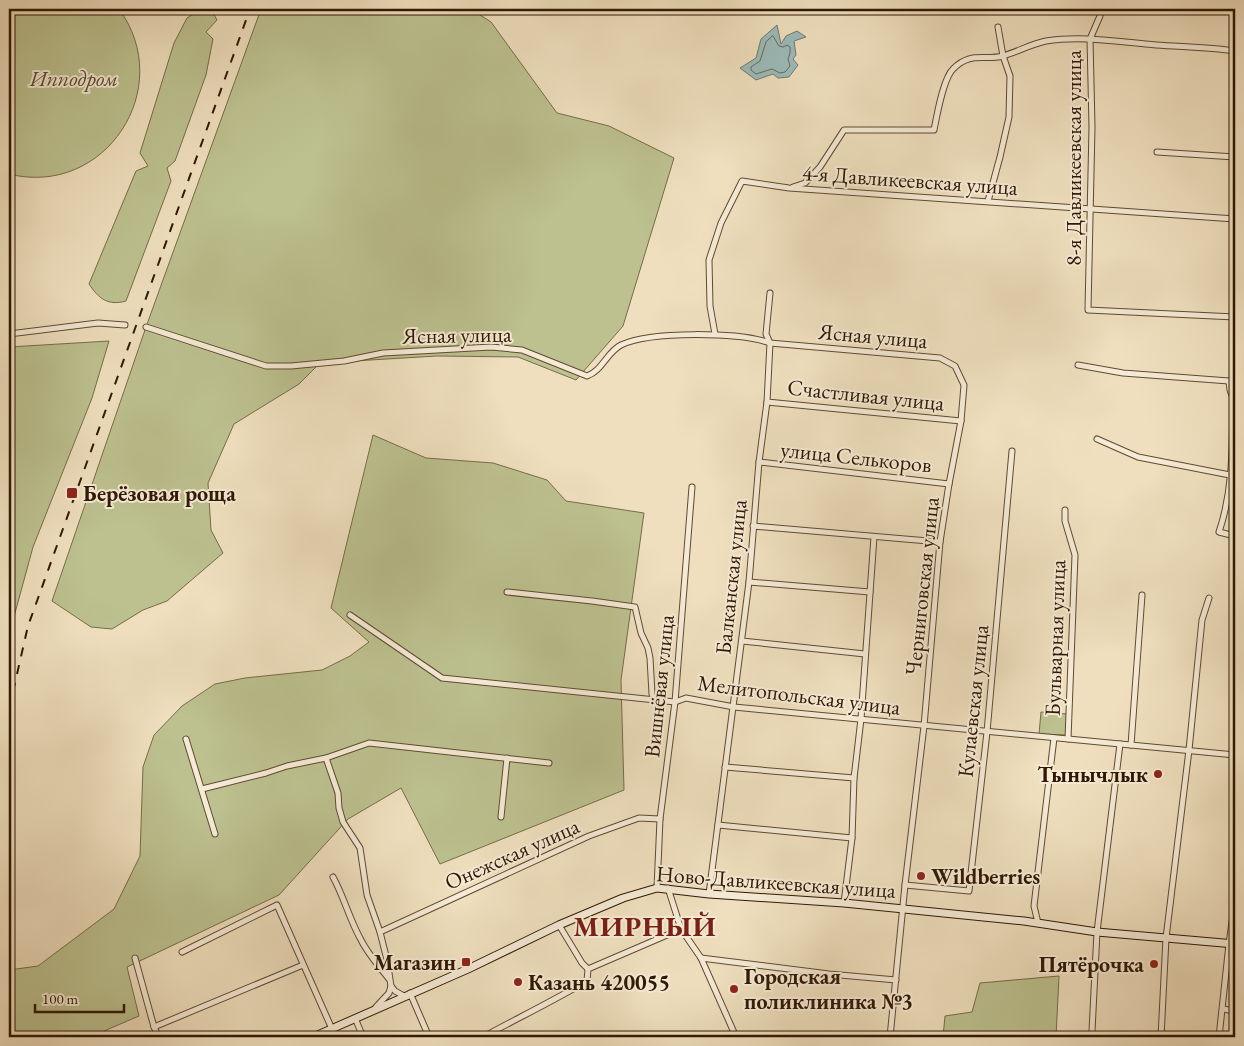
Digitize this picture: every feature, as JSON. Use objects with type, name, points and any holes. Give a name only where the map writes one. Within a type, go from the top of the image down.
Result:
[{"type":"street","name":"8-я Давликеевская улица","points":[[1101,9],[1090,40],[1092,127],[1088,310],[1235,317]]},
{"type":"street","points":[[988,201],[1009,116],[1010,76],[1003,56],[998,26]]},
{"type":"street","points":[[788,188],[805,183],[820,167],[844,130],[934,130],[950,73],[964,61],[976,56],[991,58],[1003,56],[1045,41],[1090,40],[1209,47],[1235,51]]},
{"type":"street","points":[[1157,152],[1235,156]]},
{"type":"street","name":"4-я Давликеевская улица","points":[[714,334],[710,306],[709,260],[721,223],[742,181],[788,188],[1235,219]]},
{"type":"street","name":"Балканская улица","points":[[709,894],[749,582],[759,462],[767,402],[770,343],[766,334],[770,293]]},
{"type":"street","points":[[9,334],[98,323],[125,325]]},
{"type":"street","name":"Ясная улица","points":[[146,327],[266,366],[291,366],[344,361],[383,352],[491,347],[522,350],[587,376],[594,373],[618,346],[638,338],[714,334],[758,339],[770,343],[940,358]]},
{"type":"street","name":"Черниговская улица","points":[[890,1037],[904,884],[924,726],[940,542],[961,421],[964,385],[954,366],[940,358]]},
{"type":"street","points":[[1078,365],[1123,373],[1235,380]]},
{"type":"street","points":[[1229,381],[1230,390],[1234,397],[1233,475],[1219,532],[1235,536]]},
{"type":"street","name":"Счастливая улица","points":[[767,402],[961,421]]},
{"type":"street","points":[[1097,439],[1138,457],[1233,475]]},
{"type":"street","name":"Кулаевская улица","points":[[904,884],[968,891],[987,732],[1012,451]]},
{"type":"street","name":"улица Селькоров","points":[[759,462],[949,484]]},
{"type":"street","name":"Вишнёвая улица","points":[[657,888],[660,819],[675,702],[692,487]]},
{"type":"street","name":"Бульварная улица","points":[[1064,510],[1065,521],[1075,555],[1068,739]]},
{"type":"street","points":[[753,526],[940,542]]},
{"type":"street","points":[[844,903],[852,838],[854,778],[861,719],[874,537]]},
{"type":"street","points":[[749,582],[870,592]]},
{"type":"street","points":[[507,592],[635,607],[641,633],[648,648],[654,700]]},
{"type":"street","points":[[1131,745],[1142,595]]},
{"type":"street","points":[[1161,1037],[1166,938],[1189,750],[1202,620],[1209,598]]},
{"type":"street","name":"Мелитопольская улица","points":[[350,615],[442,678],[675,702],[686,698],[734,707],[1235,755]]},
{"type":"street","points":[[742,641],[865,654]]},
{"type":"street","name":"Бульварная улица","points":[[1038,923],[1034,906],[1054,738]]},
{"type":"street","points":[[186,739],[215,834]]},
{"type":"street","points":[[202,789],[326,758],[369,743],[549,763]]},
{"type":"street","points":[[1092,1031],[1097,932],[1120,744]]},
{"type":"street","points":[[326,758],[338,793],[339,808],[343,822],[360,848],[366,895],[380,932],[391,986],[395,991],[407,995],[429,1037]]},
{"type":"street","points":[[501,817],[507,758]]},
{"type":"street","points":[[725,767],[854,778]]},
{"type":"street","name":"Онежская улица","points":[[380,932],[590,836],[639,818],[660,819]]},
{"type":"street","points":[[718,826],[852,838]]},
{"type":"street","points":[[332,877],[342,894],[359,936],[368,952],[389,979]]},
{"type":"street","name":"Ново-Давликеевская улица","points":[[313,1037],[623,898],[657,888],[709,894],[844,903],[1038,923],[1097,932],[1232,944]]},
{"type":"street","points":[[668,888],[682,929],[701,958],[736,1037]]},
{"type":"street","points":[[1219,1037],[1232,944],[1235,900]]},
{"type":"street","points":[[182,952],[277,905],[332,1029]]},
{"type":"street","points":[[483,1037],[526,1013],[547,1005],[587,981],[588,969],[582,963],[559,926]]},
{"type":"street","points":[[588,969],[682,929]]},
{"type":"street","points":[[135,958],[156,1036]]},
{"type":"street","points":[[701,958],[829,974],[896,980]]},
{"type":"street","points":[[154,1027],[304,965]]},
{"type":"street","points":[[374,1010],[385,999],[391,986]]},
{"type":"street","points":[[1223,1010],[1235,1011]]},
{"type":"street","points":[[355,1018],[363,1037]]},
{"type":"green space","name":"Ипподром","points":[[9,9],[119,9],[135,40],[140,71],[135,102],[122,130],[101,153],[75,169],[44,177],[9,174]]},
{"type":"green space","points":[[211,9],[217,20],[206,32],[213,39],[206,75],[175,161],[167,168],[171,181],[126,301],[109,302],[96,294],[89,284],[136,171],[148,166],[140,153],[174,43],[187,18],[199,10]]},
{"type":"green space","points":[[261,9],[471,9],[491,22],[557,113],[609,126],[674,158],[623,326],[576,380],[518,357],[437,356],[320,363],[299,384],[234,424],[208,483],[211,530],[223,553],[167,601],[143,610],[112,629],[91,627],[52,601],[146,327]]},
{"type":"green space","name":"Берёзовая роща","points":[[109,341],[92,398],[33,547],[9,635],[9,347]]},
{"type":"green space","points":[[373,435],[426,458],[493,463],[547,480],[566,501],[644,513],[621,680],[624,790],[440,864],[401,788],[348,819],[279,895],[127,967],[139,1016],[90,1037],[9,1037],[9,970],[38,966],[114,909],[140,856],[143,767],[154,735],[182,706],[215,684],[245,678],[322,670],[350,656],[369,642],[331,608]]},
{"type":"green space","points":[[1041,712],[1067,714],[1066,735],[1039,734]]},
{"type":"green space","points":[[1059,976],[1056,1037],[943,1037],[945,1016],[972,1012],[980,983]]},
{"type":"water","points":[[777,25],[781,44],[786,36],[797,31],[806,37],[794,41],[796,55],[793,59],[798,65],[789,77],[778,78],[773,74],[756,80],[740,68],[756,58],[761,39]]},
{"type":"railway","points":[[9,709],[28,626],[250,9]]},
{"type":"place","name":"Берёзовая роща","points":[[72,493]]},
{"type":"place","name":"Тынычлык","points":[[1158,774]]},
{"type":"place","name":"Wildberries","points":[[921,876]]},
{"type":"place","name":"Магазин","points":[[466,962]]},
{"type":"place","name":"Пятёрочка","points":[[1154,964]]},
{"type":"place","name":"Казань 420055","points":[[518,982]]},
{"type":"place","name":"Городская поликлиника №3","points":[[734,989]]},
{"type":"district","name":"МИРНЫЙ","points":[[645,926]]}]
